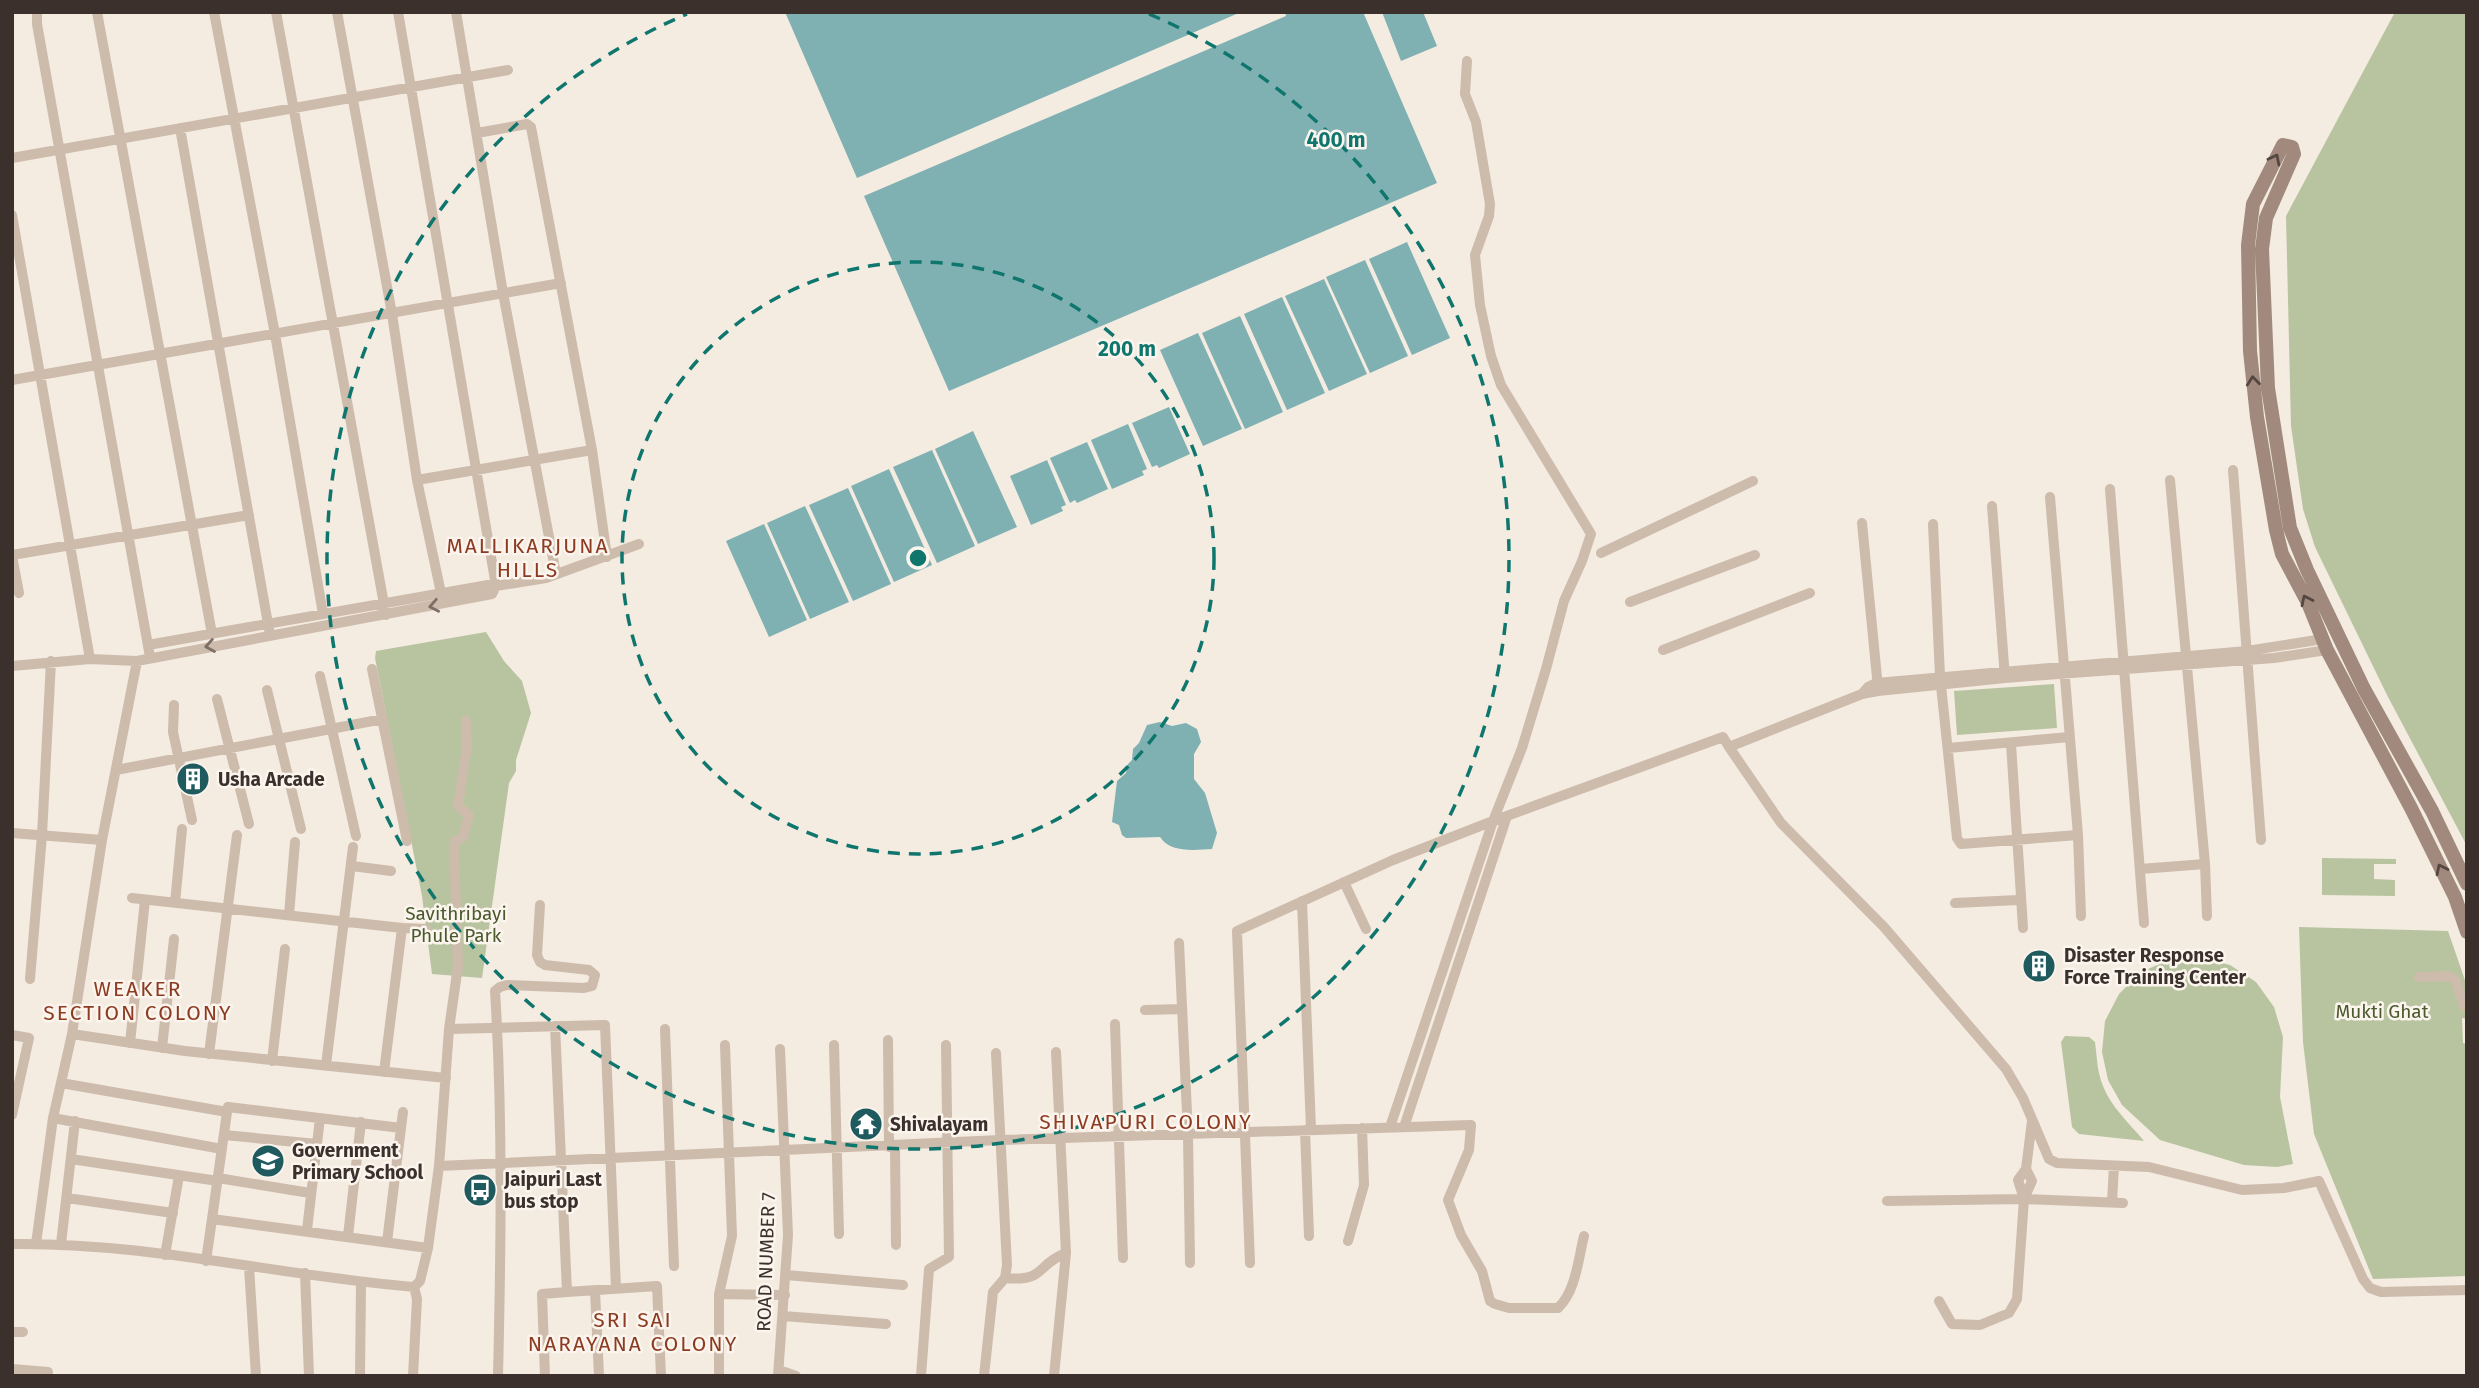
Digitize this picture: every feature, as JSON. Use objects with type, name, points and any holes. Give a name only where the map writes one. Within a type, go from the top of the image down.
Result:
[{"type":"street","points":[[37,12],[150,657]]},
{"type":"street","points":[[97,12],[212,634]]},
{"type":"street","points":[[214,12],[275,334],[324,614]]},
{"type":"street","points":[[276,12],[386,615]]},
{"type":"street","points":[[337,12],[391,314],[417,480],[441,593]]},
{"type":"street","points":[[12,666],[90,659],[137,661],[492,594],[496,586],[398,12]]},
{"type":"street","points":[[456,12],[503,293],[556,574]]},
{"type":"street","points":[[1404,1127],[1493,821],[1522,748],[1564,601],[1591,534],[1501,385],[1491,356],[1480,305],[1475,255],[1489,216],[1490,204],[1476,122],[1465,94],[1467,61]]},
{"type":"street","points":[[12,158],[508,69]]},
{"type":"street","points":[[477,133],[527,124],[531,127],[592,450],[607,557]]},
{"type":"street","points":[[180,128],[270,635]]},
{"type":"street","points":[[2467,884],[2432,811],[2364,689],[2290,528],[2268,388],[2262,249],[2266,218],[2294,154],[2292,147],[2283,145],[2253,204],[2248,245],[2250,351],[2276,530],[2282,554],[2308,603],[2325,645],[2455,897],[2467,932]]},
{"type":"street","points":[[12,215],[90,659]]},
{"type":"street","points":[[12,380],[561,283]]},
{"type":"street","points":[[2262,446],[2277,444]]},
{"type":"street","points":[[417,480],[592,450]]},
{"type":"street","points":[[2233,470],[2261,840]]},
{"type":"street","points":[[2170,480],[2205,864],[2207,916]]},
{"type":"street","points":[[1601,553],[1753,481]]},
{"type":"street","points":[[2110,489],[2144,923]]},
{"type":"street","points":[[2050,497],[2078,835],[2081,916]]},
{"type":"street","points":[[1992,506],[2005,675]]},
{"type":"street","points":[[19,593],[12,556],[249,515]]},
{"type":"street","points":[[1862,523],[1877,687]]},
{"type":"street","points":[[1933,524],[1941,680],[1956,838],[1961,844],[2078,835]]},
{"type":"street","points":[[148,645],[556,574],[639,544]]},
{"type":"street","points":[[1630,602],[1755,555]]},
{"type":"street","points":[[1663,650],[1810,593]]},
{"type":"street","points":[[1729,747],[1877,687],[2247,656],[2325,645]]},
{"type":"street","points":[[30,979],[43,835],[51,661]]},
{"type":"street","points":[[36,1244],[54,1118],[72,1034],[102,840],[137,661]]},
{"type":"street","points":[[372,669],[407,841]]},
{"type":"street","points":[[320,676],[354,842],[326,1065]]},
{"type":"street","points":[[267,690],[301,829]]},
{"type":"street","points":[[217,699],[248,824]]},
{"type":"street","points":[[174,705],[173,732],[177,758],[192,820]]},
{"type":"street","points":[[116,770],[383,719]]},
{"type":"street","points":[[12,1244],[61,1244],[165,1255],[361,1283],[414,1287],[420,1281],[428,1248],[439,1166],[449,1029],[458,966],[454,842],[463,837],[469,821],[469,815],[458,806],[467,746],[466,721]]},
{"type":"street","points":[[1250,1263],[1237,931],[1344,882],[1493,821],[1723,737],[1782,823],[1884,927],[2006,1069],[2024,1098],[2049,1159],[2057,1163],[2149,1167],[2242,1190],[2284,1188],[2319,1181],[2363,1279],[2371,1288],[2381,1292],[2467,1290]]},
{"type":"street","points":[[1948,748],[2069,737]]},
{"type":"street","points":[[2011,744],[2023,928]]},
{"type":"street","points":[[1390,1127],[1507,816]]},
{"type":"street","points":[[175,902],[182,829]]},
{"type":"street","points":[[12,833],[102,840]]},
{"type":"street","points":[[209,1054],[237,835]]},
{"type":"street","points":[[289,915],[295,842]]},
{"type":"street","points":[[2140,869],[2205,864]]},
{"type":"street","points":[[352,866],[391,871]]},
{"type":"street","points":[[1344,882],[1366,929]]},
{"type":"street","points":[[1955,902],[2018,900],[2021,896]]},
{"type":"street","points":[[132,898],[426,929]]},
{"type":"street","points":[[130,1043],[145,900]]},
{"type":"street","points":[[1302,901],[1309,1236]]},
{"type":"street","points":[[498,1376],[501,1163],[495,991],[500,987],[584,988],[592,986],[595,975],[589,970],[545,965],[540,962],[537,955],[540,905]]},
{"type":"street","points":[[384,1072],[402,928]]},
{"type":"street","points":[[162,1048],[174,939]]},
{"type":"street","points":[[1179,943],[1188,1134],[1190,1263]]},
{"type":"street","points":[[272,1060],[285,949]]},
{"type":"street","points":[[2419,977],[2448,976],[2455,979],[2460,998],[2467,1007]]},
{"type":"street","points":[[1145,1010],[1181,1009]]},
{"type":"street","points":[[1115,1024],[1123,1258]]},
{"type":"street","points":[[449,1029],[605,1025],[616,1288]]},
{"type":"street","points":[[555,1026],[567,1293]]},
{"type":"street","points":[[666,1029],[674,1266]]},
{"type":"street","points":[[72,1034],[209,1054],[446,1078]]},
{"type":"street","points":[[12,1035],[29,1038],[12,1115]]},
{"type":"street","points":[[888,1040],[896,1245]]},
{"type":"street","points":[[719,1376],[719,1294],[732,1236],[725,1045]]},
{"type":"street","points":[[834,1045],[839,1234]]},
{"type":"street","points":[[921,1376],[929,1269],[949,1257],[946,1045]]},
{"type":"street","name":"ROAD NUMBER 7","points":[[779,1373],[788,1235],[780,1049]]},
{"type":"street","points":[[1054,1376],[1066,1253],[1056,1052]]},
{"type":"street","points":[[984,1376],[993,1292],[1005,1278],[1007,1265],[996,1053]]},
{"type":"street","points":[[61,1083],[227,1112]]},
{"type":"street","points":[[206,1261],[228,1107],[401,1128]]},
{"type":"street","points":[[387,1242],[403,1112]]},
{"type":"street","points":[[54,1118],[222,1149]]},
{"type":"street","points":[[307,1230],[320,1118]]},
{"type":"street","points":[[1940,1301],[1952,1324],[1980,1325],[2009,1313],[2017,1298],[2024,1199],[2018,1180],[2026,1169],[2032,1118]]},
{"type":"street","points":[[61,1244],[75,1121]]},
{"type":"street","points":[[348,1236],[361,1122]]},
{"type":"street","points":[[439,1166],[1000,1140],[1471,1125],[1469,1150],[1448,1200],[1461,1235],[1482,1270],[1487,1296],[1495,1304],[1509,1308],[1558,1308],[1567,1299],[1584,1236]]},
{"type":"street","points":[[1348,1241],[1364,1185],[1362,1128]]},
{"type":"street","points":[[224,1135],[317,1144]]},
{"type":"street","points":[[71,1159],[310,1193]]},
{"type":"street","points":[[1888,1201],[2024,1199],[2118,1202],[2114,1166]]},
{"type":"street","points":[[165,1255],[179,1176]]},
{"type":"street","points":[[67,1198],[173,1213]]},
{"type":"street","points":[[212,1219],[428,1248]]},
{"type":"street","points":[[1005,1278],[1033,1278],[1059,1255],[1066,1253]]},
{"type":"street","points":[[249,1267],[256,1376]]},
{"type":"street","points":[[305,1273],[309,1376]]},
{"type":"street","points":[[786,1275],[903,1285]]},
{"type":"street","points":[[360,1376],[361,1283]]},
{"type":"street","points":[[545,1376],[542,1294],[657,1286],[661,1376]]},
{"type":"street","points":[[413,1376],[417,1298],[414,1287]]},
{"type":"street","points":[[595,1291],[599,1376]]},
{"type":"street","points":[[719,1294],[785,1295]]},
{"type":"street","points":[[783,1316],[886,1324]]},
{"type":"street","points":[[12,1369],[48,1373]]},
{"type":"street","points":[[779,1373],[796,1376]]},
{"type":"green space","points":[[2395,12],[2467,12],[2467,846],[2387,695],[2315,547],[2303,509],[2291,426],[2286,216]]},
{"type":"green space","name":"Savithribayi Phule Park","points":[[486,632],[504,661],[522,681],[531,713],[516,760],[516,771],[509,783],[482,978],[432,974],[422,896],[375,658],[376,651]]},
{"type":"green space","points":[[2054,684],[2057,728],[1957,735],[1954,691]]},
{"type":"green space","points":[[2322,858],[2396,859],[2396,864],[2374,864],[2374,879],[2395,880],[2395,896],[2322,895]]},
{"type":"green space","name":"Mukti Ghat","points":[[2299,927],[2448,931],[2467,986],[2467,1019],[2462,1018],[2463,1043],[2467,1044],[2467,1276],[2373,1279],[2314,1134],[2303,1042]]},
{"type":"green space","points":[[2200,957],[2230,965],[2256,982],[2274,1007],[2283,1037],[2280,1097],[2293,1164],[2277,1167],[2244,1165],[2160,1140],[2122,1105],[2108,1080],[2102,1052],[2105,1021],[2119,994],[2141,972],[2169,960]]},
{"type":"green space","points":[[2065,1036],[2089,1037],[2095,1042],[2106,1094],[2144,1141],[2079,1134],[2072,1127],[2061,1042]]},
{"type":"water","points":[[785,12],[1241,12],[857,178]]},
{"type":"water","points":[[1285,12],[1363,12],[1437,183],[949,391],[864,196],[1286,16]]},
{"type":"water","points":[[1382,12],[1423,12],[1437,46],[1401,61]]},
{"type":"water","points":[[1407,242],[1450,338],[1412,355],[1369,259]]},
{"type":"water","points":[[1365,260],[1408,356],[1370,373],[1326,277]]},
{"type":"water","points":[[1324,279],[1367,374],[1329,391],[1285,296]]},
{"type":"water","points":[[1282,297],[1325,393],[1287,410],[1244,314]]},
{"type":"water","points":[[1240,316],[1283,412],[1245,429],[1202,333]]},
{"type":"water","points":[[1198,333],[1242,429],[1203,446],[1160,350]]},
{"type":"water","points":[[1169,407],[1190,454],[1159,468],[1157,465],[1152,467],[1132,423]]},
{"type":"water","points":[[1128,424],[1147,469],[1142,471],[1144,475],[1112,489],[1091,440]]},
{"type":"water","points":[[973,431],[1017,527],[978,544],[935,449]]},
{"type":"water","points":[[1087,442],[1108,489],[1077,503],[1075,500],[1070,503],[1050,458]]},
{"type":"water","points":[[932,450],[975,546],[937,563],[893,467]]},
{"type":"water","points":[[1047,460],[1066,505],[1061,507],[1063,511],[1031,525],[1010,476]]},
{"type":"water","points":[[889,469],[932,565],[894,582],[851,486]]},
{"type":"water","points":[[848,488],[891,584],[853,601],[809,505]]},
{"type":"water","points":[[805,506],[849,602],[810,619],[767,523]]},
{"type":"water","points":[[764,524],[807,620],[769,637],[726,541]]},
{"type":"water","points":[[1160,722],[1172,726],[1186,723],[1197,729],[1201,742],[1194,754],[1194,779],[1205,793],[1217,833],[1212,849],[1176,848],[1160,837],[1126,838],[1119,825],[1112,822],[1117,781],[1126,773],[1132,760],[1133,749],[1139,743],[1147,725]]},
{"type":"place","name":"Usha Arcade","points":[[193,779]]},
{"type":"place","name":"Disaster Response Force Training Center","points":[[2039,966]]},
{"type":"place","name":"Shivalayam","points":[[866,1124]]},
{"type":"place","name":"Government Primary School","points":[[268,1161]]},
{"type":"place","name":"Jaipuri Last bus stop","points":[[480,1190]]},
{"type":"district","name":"MALLIKARJUNA HILLS","points":[[528,558]]},
{"type":"district","name":"WEAKER SECTION COLONY","points":[[138,1001]]},
{"type":"district","name":"SHIVAPURI COLONY","points":[[1146,1122]]},
{"type":"district","name":"SRI SAI NARAYANA COLONY","points":[[633,1332]]}]
